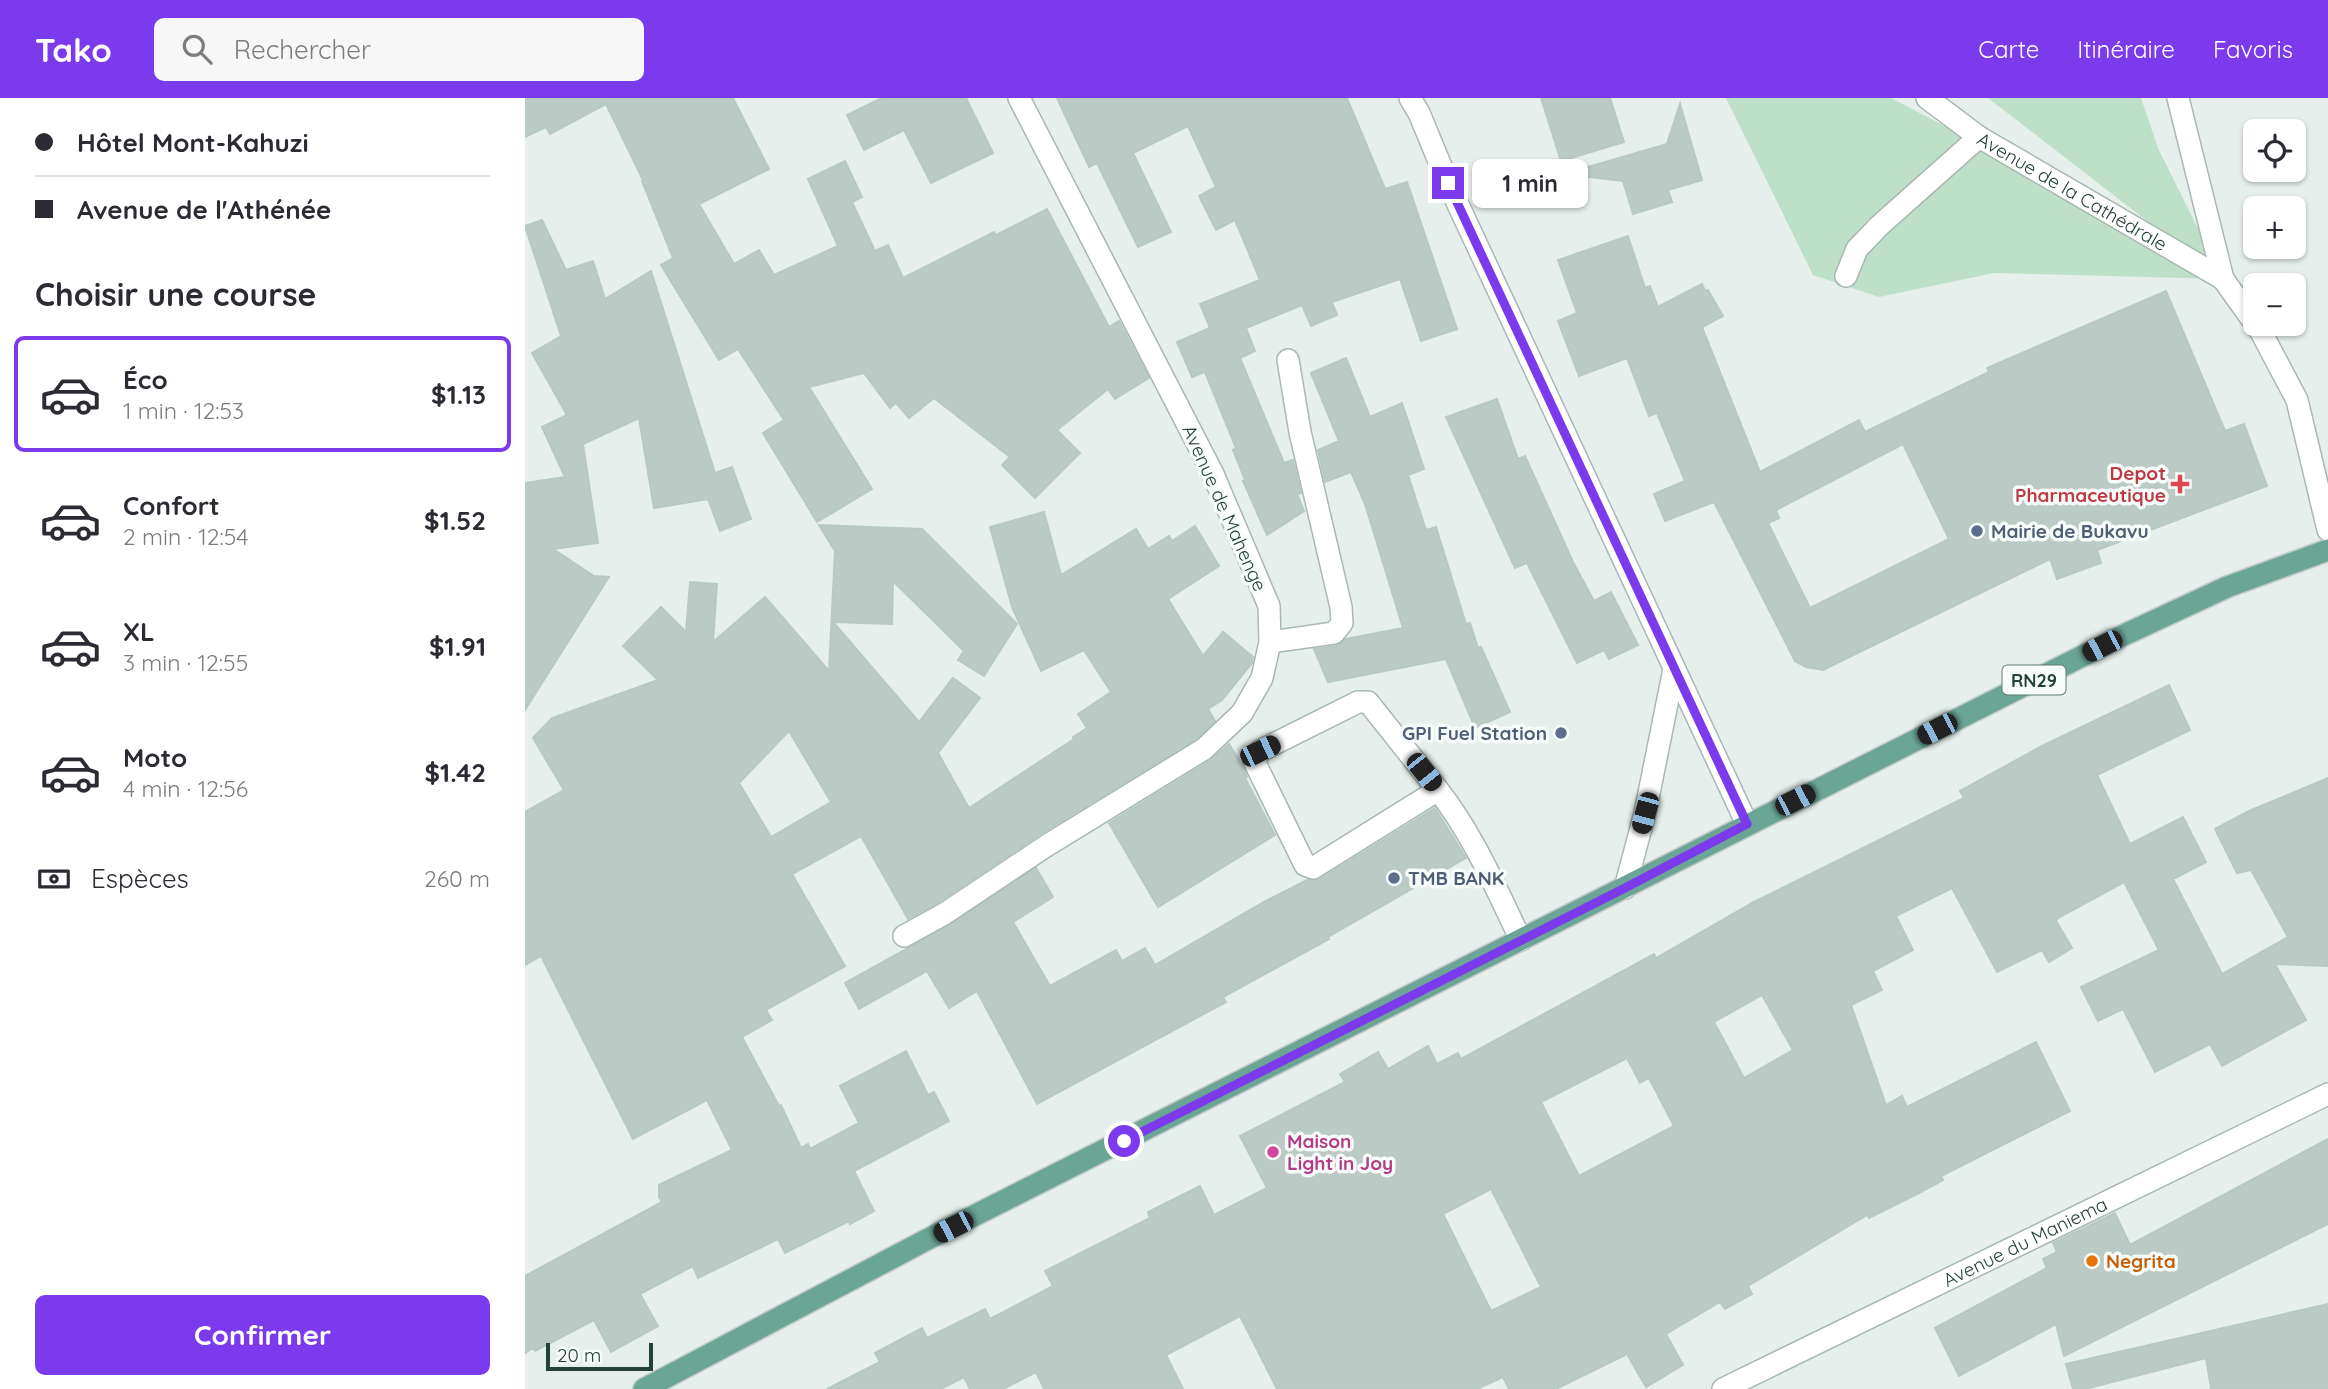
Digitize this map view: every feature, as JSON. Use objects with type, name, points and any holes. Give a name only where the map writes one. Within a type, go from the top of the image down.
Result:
[{"type":"main road","name":"RN29","points":[[644,1389],[940,1233],[2126,634],[2227,587],[2328,550]]},
{"type":"street","name":"Avenue de Mahenge","points":[[904,936],[944,914],[1047,846],[1204,749],[1242,713],[1262,678],[1270,642],[1269,606],[1213,474],[1019,98]]},
{"type":"street","points":[[1928,99],[1951,98]]},
{"type":"street","name":"Avenue de la Cathédrale","points":[[2178,98],[2223,279],[2261,332],[2297,400],[2328,530]]},
{"type":"street","name":"Avenue de la Cathédrale","points":[[1928,99],[1979,137],[2223,279]]},
{"type":"street","points":[[1415,103],[1448,183],[1747,824]]},
{"type":"street","points":[[1846,276],[1857,249],[1879,226],[1979,137]]},
{"type":"street","points":[[1270,642],[1334,633],[1342,623],[1342,607],[1305,456],[1288,360]]},
{"type":"street","points":[[1625,888],[1645,813],[1674,669]]},
{"type":"street","points":[[1439,790],[1313,868],[1305,865],[1254,761],[1260,751],[1358,702],[1368,702],[1439,790],[1453,809],[1477,849],[1521,940]]},
{"type":"street","name":"Avenue du Maniema","points":[[1723,1389],[2328,1094]]},
{"type":"green space","points":[[1726,98],[1891,98],[2217,275],[1988,98],[2141,98],[2158,148],[2223,279],[1994,273],[1879,297],[1813,275]]},
{"type":"building","points":[[525,98],[733,98],[769,169],[699,204],[734,264],[759,250],[774,275],[838,246],[808,179],[845,161],[862,197],[852,202],[875,251],[888,245],[903,278],[994,232],[996,235],[1047,209],[1109,327],[1119,321],[1149,378],[1115,399],[1108,389],[1057,430],[1080,453],[1035,498],[1002,465],[1010,457],[934,398],[909,418],[896,403],[890,408],[864,373],[809,387],[872,489],[817,522],[763,433],[784,420],[738,349],[719,360],[661,265],[673,258],[643,180],[606,104],[550,134],[546,127],[525,137]]},
{"type":"building","points":[[882,98],[966,98],[993,153],[931,183],[904,130],[864,150],[847,115]]},
{"type":"building","points":[[1057,98],[1347,98],[1385,189],[1407,182],[1457,329],[1421,341],[1400,279],[1332,302],[1337,315],[1311,326],[1302,305],[1246,328],[1255,351],[1240,358],[1284,463],[1293,460],[1301,493],[1297,494],[1304,511],[1267,535],[1243,481],[1245,480],[1233,450],[1236,448],[1205,372],[1192,377],[1177,342],[1210,328],[1200,304],[1260,280],[1235,220],[1216,230],[1199,196],[1216,187],[1188,126],[1133,153],[1171,232],[1138,247],[1097,163],[1089,167]]},
{"type":"building","points":[[1541,98],[1610,98],[1624,142],[1561,161]]},
{"type":"building","points":[[1680,104],[1702,180],[1668,190],[1672,202],[1633,214],[1623,181],[1564,174],[1667,144]]},
{"type":"building","points":[[542,220],[566,270],[593,261],[605,299],[651,271],[715,473],[732,467],[751,519],[720,531],[708,499],[654,508],[639,418],[583,444],[598,543],[553,549],[594,576],[609,577],[525,710],[525,483],[565,477],[542,427],[567,415],[532,353],[561,336],[525,226]]},
{"type":"building","points":[[1628,236],[1645,288],[1650,286],[1658,307],[1702,284],[1705,291],[1708,290],[1723,316],[1702,327],[1760,472],[1859,420],[1865,432],[1989,372],[1987,368],[2166,291],[2225,431],[2244,424],[2267,486],[2097,550],[2101,563],[2057,579],[2050,559],[1823,670],[1806,667],[1795,661],[1714,502],[1665,521],[1654,494],[1685,481],[1657,413],[1649,416],[1627,358],[1579,376],[1558,321],[1577,313],[1558,260]],"holes":[[[1903,444],[1949,539],[1810,608],[1768,523],[1779,518],[1776,510]]]},
{"type":"building","points":[[1346,358],[1370,417],[1402,403],[1424,469],[1408,475],[1426,530],[1436,527],[1466,624],[1470,623],[1478,648],[1481,647],[1510,712],[1475,728],[1446,659],[1328,682],[1314,649],[1336,646],[1346,639],[1403,628],[1365,504],[1351,472],[1325,482],[1318,450],[1339,441],[1311,373]]},
{"type":"building","points":[[1497,399],[1518,459],[1525,456],[1573,562],[1594,601],[1611,592],[1638,645],[1609,659],[1604,650],[1577,663],[1527,563],[1515,568],[1446,417]]},
{"type":"building","points":[[1044,512],[1061,575],[1136,529],[1148,549],[1169,536],[1172,541],[1195,526],[1219,566],[1168,599],[1203,656],[1223,632],[1253,657],[1252,663],[1222,700],[1208,709],[1215,721],[1196,739],[908,919],[861,836],[792,874],[845,966],[766,1010],[772,1020],[742,1037],[779,1106],[781,1105],[801,1148],[808,1144],[810,1149],[859,1123],[840,1086],[906,1051],[928,1095],[934,1092],[949,1121],[854,1171],[874,1211],[785,1253],[778,1239],[698,1278],[693,1266],[640,1294],[658,1326],[611,1352],[594,1320],[535,1351],[533,1348],[525,1353],[525,1276],[662,1202],[659,1185],[732,1150],[707,1100],[633,1139],[541,956],[525,965],[525,812],[564,790],[533,738],[552,718],[658,680],[623,646],[661,607],[686,632],[690,582],[717,584],[713,642],[765,597],[829,671],[835,551],[819,525],[922,529],[1017,624],[984,676],[958,660],[964,651],[893,581],[892,624],[833,622],[919,722],[953,678],[980,698],[938,753],[969,808],[1074,739],[1073,737],[1087,728],[1078,714],[1111,692],[1084,650],[1041,671],[1012,607],[990,527]],"holes":[[[789,731],[831,802],[771,837],[739,783]]]},
{"type":"building","points":[[2169,685],[2190,730],[2097,775],[2130,844],[2183,817],[2206,862],[2173,879],[2222,974],[2288,937],[2251,870],[2237,873],[2215,829],[2249,811],[2328,778],[2328,966],[2275,964],[2306,1020],[2222,1066],[2210,1044],[2155,1072],[2123,1009],[2098,1021],[2081,987],[2159,950],[2124,882],[2058,918],[2056,921],[2072,948],[2049,962],[2042,950],[1997,972],[1952,888],[1896,916],[1913,950],[1873,971],[1882,990],[1851,1005],[1886,1105],[1902,1096],[1907,1107],[2036,1042],[2070,1111],[1941,1176],[1943,1180],[1917,1194],[1869,1218],[1867,1215],[1748,1286],[1752,1294],[1725,1309],[1720,1302],[1666,1334],[1683,1365],[1646,1387],[1627,1354],[1556,1389],[1509,1389],[1503,1377],[1477,1389],[1277,1389],[1240,1316],[1166,1355],[1183,1389],[1044,1389],[1036,1372],[1003,1389],[970,1389],[964,1377],[941,1389],[827,1389],[880,1362],[875,1353],[922,1328],[927,1338],[985,1309],[990,1319],[1053,1286],[1045,1271],[1150,1218],[1148,1212],[1200,1186],[1214,1215],[1267,1188],[1240,1136],[1345,1082],[1340,1074],[1378,1052],[1388,1069],[1428,1046],[1437,1064],[1458,1053],[1461,1059],[1654,954],[1656,958],[1754,902],[1964,798],[1960,791],[2042,746]],"holes":[[[1762,995],[1793,1050],[1744,1078],[1714,1022]],[[1627,1058],[1640,1083],[1649,1078],[1674,1126],[1579,1176],[1541,1102]],[[1491,1189],[1541,1287],[1491,1311],[1443,1214]]]},
{"type":"building","points":[[1229,744],[1242,765],[1247,777],[1245,778],[1275,835],[1158,907],[1109,823],[1211,760]]},
{"type":"building","points":[[1435,808],[1466,858],[1328,937],[1329,939],[1223,997],[1226,1002],[1037,1104],[977,991],[949,1008],[927,971],[859,1009],[845,983],[950,925],[1036,868],[1053,897],[1013,922],[1050,986],[1116,950],[1122,961],[1145,948],[1155,965],[1264,902],[1307,880],[1320,879]]},
{"type":"building","points":[[2328,1139],[2328,1224],[2064,1356],[2056,1324],[1959,1376],[1935,1328],[2047,1268],[2043,1259],[2057,1252],[2053,1243],[2115,1213],[2130,1245]]},
{"type":"building","points":[[2328,1304],[2328,1389],[2211,1389],[2206,1358],[2085,1389],[2073,1389],[2066,1364]]},
{"type":"place","name":"Depot Pharmaceutique","points":[[2180,484]]},
{"type":"place","name":"Mairie de Bukavu","points":[[1977,531]]},
{"type":"place","name":"GPI Fuel Station","points":[[1561,733]]},
{"type":"place","name":"TMB BANK","points":[[1394,878]]},
{"type":"place","name":"Maison Light in Joy","points":[[1273,1152]]},
{"type":"place","name":"Negrita","points":[[2092,1261]]},
{"type":"route","points":[[1124,1141],[1747,824],[1448,183]]}]
